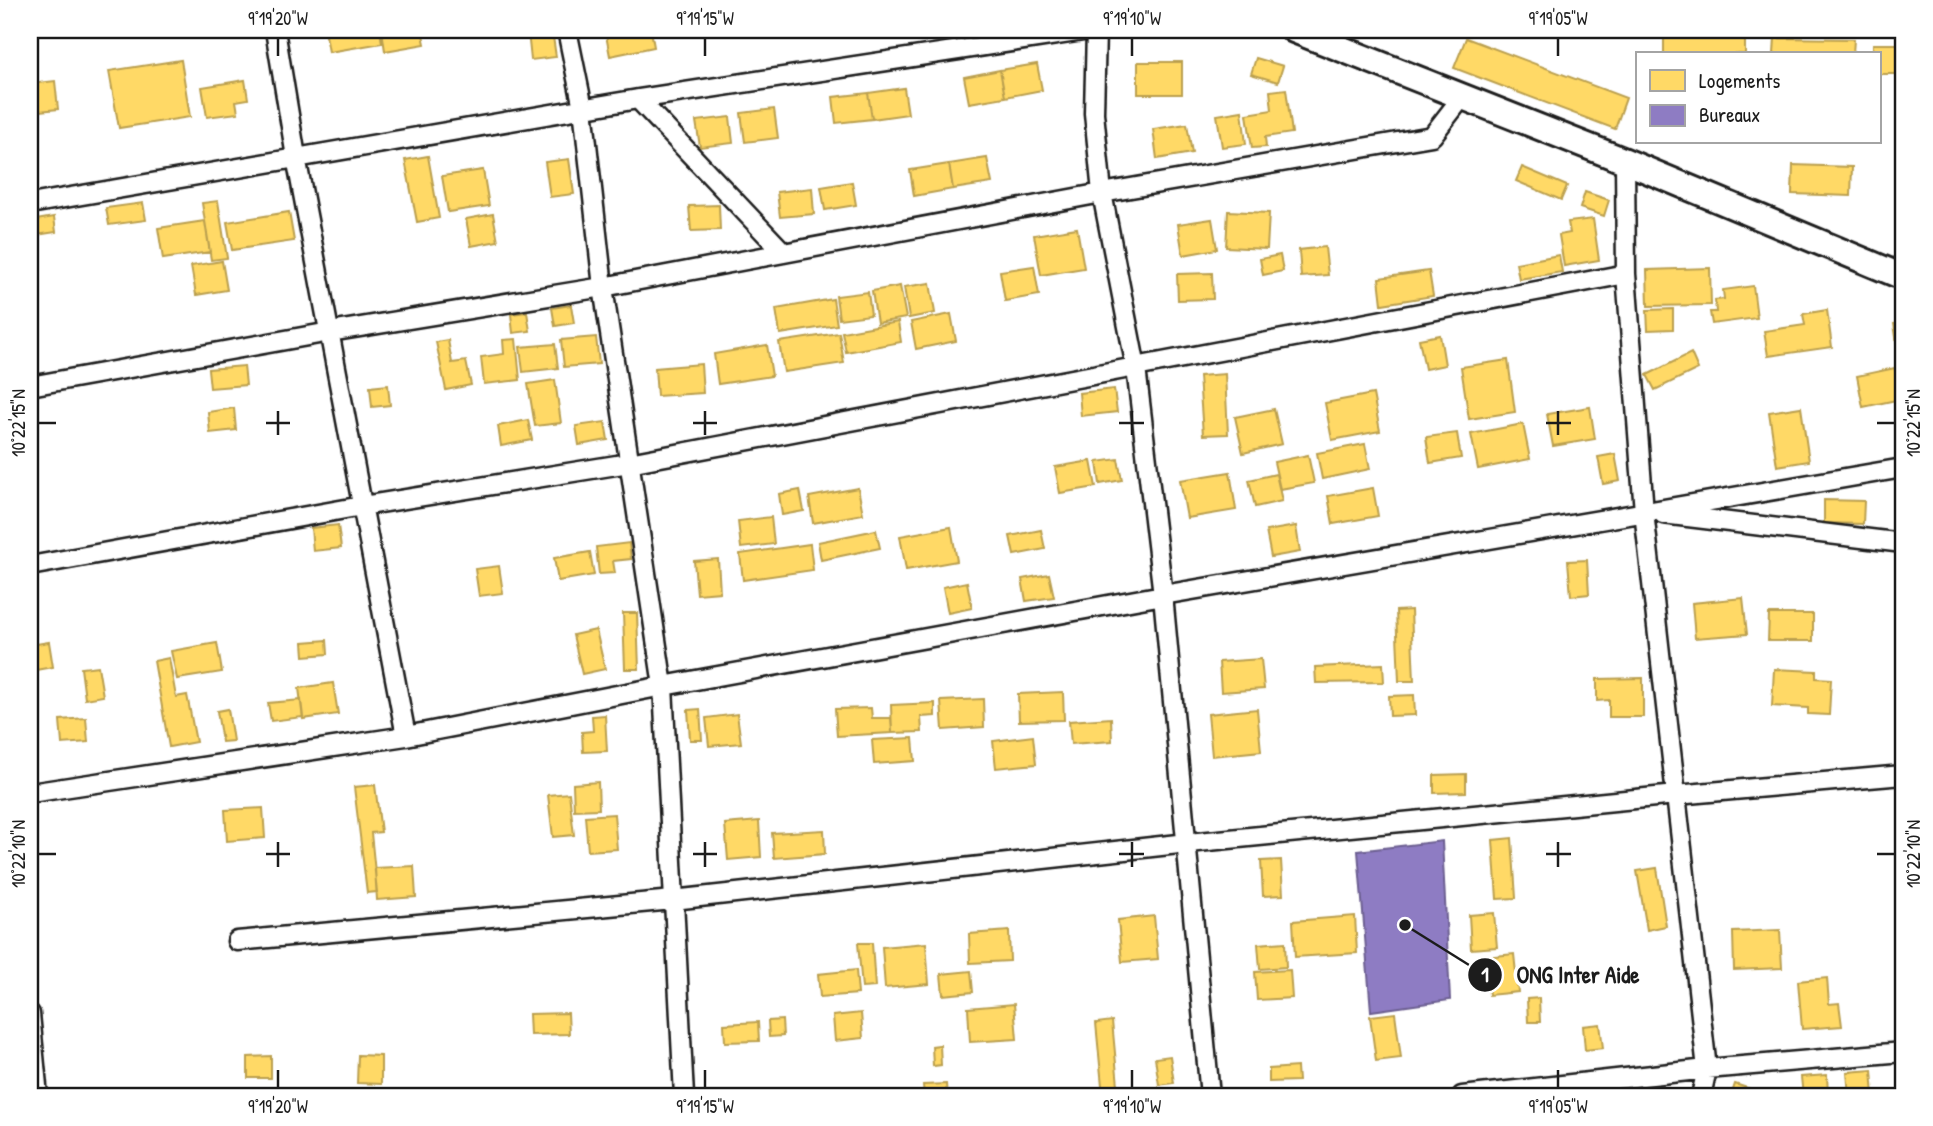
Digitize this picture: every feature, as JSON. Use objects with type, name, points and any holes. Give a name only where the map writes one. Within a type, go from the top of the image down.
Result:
[{"type":"main road","points":[[1294,30],[1625,161],[1903,277]]},
{"type":"street","points":[[275,30],[296,157],[406,736]]},
{"type":"street","points":[[567,30],[583,108],[603,287],[663,686],[684,1096]]},
{"type":"street","points":[[30,204],[583,108],[1090,30]]},
{"type":"street","points":[[1096,30],[1094,113],[1102,193],[1136,368],[1163,595],[1210,1096]]},
{"type":"street","points":[[30,386],[330,332],[603,287],[1102,193],[1432,136],[1463,96]]},
{"type":"street","points":[[638,99],[784,253]]},
{"type":"street","points":[[1625,161],[1626,274],[1644,512],[1707,1069],[1701,1096]]},
{"type":"street","points":[[30,566],[362,506],[629,463],[1626,274]]},
{"type":"street","points":[[30,793],[406,736],[1163,595],[1903,468]]},
{"type":"street","points":[[1644,512],[1903,543]]},
{"type":"street","points":[[237,941],[673,900],[1188,843],[1676,794],[1903,775]]},
{"type":"street","points":[[30,1014],[38,1096]]},
{"type":"street","points":[[1462,1096],[1707,1069],[1903,1052]]},
{"type":"building: Logements","points":[[325,30],[380,30],[382,43],[329,52]]},
{"type":"building: Logements","points":[[382,30],[422,30],[425,44],[385,51]]},
{"type":"building: Logements","points":[[552,30],[556,57],[531,60],[528,32]]},
{"type":"building: Logements","points":[[605,30],[651,30],[654,47],[610,56]]},
{"type":"building: Logements","points":[[1664,37],[1745,37],[1745,52],[1664,52]]},
{"type":"building: Logements","points":[[1466,38],[1626,98],[1615,129],[1454,68]]},
{"type":"building: Logements","points":[[1775,38],[1854,39],[1853,52],[1774,52]]},
{"type":"building: Logements","points":[[1873,44],[1903,44],[1903,74],[1881,74],[1881,52],[1873,52]]},
{"type":"building: Logements","points":[[1256,58],[1283,66],[1278,82],[1251,74]]},
{"type":"building: Logements","points":[[181,60],[190,117],[119,128],[109,71]]},
{"type":"building: Logements","points":[[1138,62],[1182,62],[1182,94],[1138,94]]},
{"type":"building: Logements","points":[[1037,64],[1042,90],[1005,97],[1000,70]]},
{"type":"building: Logements","points":[[1000,70],[1005,97],[969,103],[964,77]]},
{"type":"building: Logements","points":[[245,80],[248,99],[236,101],[238,113],[207,117],[202,87]]},
{"type":"building: Logements","points":[[55,81],[58,109],[30,112],[30,84]]},
{"type":"building: Logements","points":[[904,88],[908,114],[872,119],[868,93]]},
{"type":"building: Logements","points":[[1286,89],[1292,133],[1265,137],[1266,147],[1252,148],[1247,114],[1272,110],[1270,91]]},
{"type":"building: Logements","points":[[868,93],[872,119],[836,123],[833,97]]},
{"type":"building: Logements","points":[[774,109],[778,138],[745,142],[741,113]]},
{"type":"building: Logements","points":[[1242,111],[1246,144],[1222,147],[1217,115]]},
{"type":"building: Logements","points":[[730,117],[733,143],[700,147],[696,121]]},
{"type":"building: Logements","points":[[1187,124],[1192,153],[1157,159],[1153,129]]},
{"type":"building: Logements","points":[[428,156],[439,218],[417,222],[405,160]]},
{"type":"building: Logements","points":[[987,158],[992,183],[953,189],[949,164]]},
{"type":"building: Logements","points":[[569,159],[574,194],[550,197],[545,162]]},
{"type":"building: Logements","points":[[949,164],[953,189],[914,196],[910,170]]},
{"type":"building: Logements","points":[[1793,165],[1852,167],[1851,196],[1792,194]]},
{"type":"building: Logements","points":[[1522,167],[1567,186],[1561,200],[1516,181]]},
{"type":"building: Logements","points":[[483,170],[489,206],[448,212],[442,176]]},
{"type":"building: Logements","points":[[852,182],[856,205],[825,210],[821,187]]},
{"type":"building: Logements","points":[[812,188],[814,214],[780,217],[777,192]]},
{"type":"building: Logements","points":[[1585,192],[1609,200],[1604,216],[1580,208]]},
{"type":"building: Logements","points":[[218,201],[227,258],[211,260],[202,203]]},
{"type":"building: Logements","points":[[143,203],[146,220],[109,225],[106,208]]},
{"type":"building: Logements","points":[[719,205],[720,230],[691,231],[689,206]]},
{"type":"building: Logements","points":[[1228,211],[1269,213],[1267,249],[1226,247]]},
{"type":"building: Logements","points":[[289,212],[294,241],[232,250],[227,222]]},
{"type":"building: Logements","points":[[493,214],[498,241],[471,246],[466,219]]},
{"type":"building: Logements","points":[[54,217],[56,232],[30,236],[30,221]]},
{"type":"building: Logements","points":[[1212,219],[1217,249],[1183,255],[1178,224]]},
{"type":"building: Logements","points":[[1593,219],[1599,260],[1564,266],[1559,235],[1570,233],[1568,222]]},
{"type":"building: Logements","points":[[205,221],[210,252],[163,259],[158,228]]},
{"type":"building: Logements","points":[[1077,228],[1084,268],[1041,275],[1034,235]]},
{"type":"building: Logements","points":[[1325,247],[1328,275],[1301,277],[1299,250]]},
{"type":"building: Logements","points":[[1280,255],[1283,271],[1263,275],[1260,259]]},
{"type":"building: Logements","points":[[1559,255],[1562,272],[1519,279],[1516,263]]},
{"type":"building: Logements","points":[[222,261],[227,290],[196,295],[191,266]]},
{"type":"building: Logements","points":[[1034,266],[1039,295],[1005,301],[1000,271]]},
{"type":"building: Logements","points":[[1710,268],[1711,305],[1648,306],[1647,270]]},
{"type":"building: Logements","points":[[1429,271],[1433,296],[1382,304],[1379,278]]},
{"type":"building: Logements","points":[[1212,273],[1213,299],[1178,300],[1177,274]]},
{"type":"building: Logements","points":[[930,283],[935,313],[909,318],[904,287]]},
{"type":"building: Logements","points":[[900,286],[906,318],[877,323],[872,291]]},
{"type":"building: Logements","points":[[1753,286],[1757,318],[1712,324],[1710,312],[1716,312],[1715,300],[1724,299],[1723,290]]},
{"type":"building: Logements","points":[[868,292],[871,315],[839,319],[836,296]]},
{"type":"building: Logements","points":[[833,299],[837,325],[780,334],[776,309]]},
{"type":"building: Logements","points":[[571,305],[574,323],[555,326],[552,308]]},
{"type":"building: Logements","points":[[1673,309],[1673,329],[1648,330],[1647,310]]},
{"type":"building: Logements","points":[[1827,310],[1832,347],[1768,356],[1764,331],[1805,325],[1803,314]]},
{"type":"building: Logements","points":[[527,312],[530,331],[513,333],[511,314]]},
{"type":"building: Logements","points":[[951,314],[956,341],[916,349],[911,322]]},
{"type":"building: Logements","points":[[898,322],[901,342],[846,352],[842,332]]},
{"type":"building: Logements","points":[[1903,323],[1903,364],[1900,364],[1894,324]]},
{"type":"building: Logements","points":[[839,333],[844,363],[784,372],[779,342]]},
{"type":"building: Logements","points":[[1440,335],[1445,365],[1425,369],[1419,339]]},
{"type":"building: Logements","points":[[596,337],[599,364],[564,367],[561,340]]},
{"type":"building: Logements","points":[[516,339],[520,380],[484,384],[481,357],[504,354],[503,340]]},
{"type":"building: Logements","points":[[448,340],[452,363],[466,361],[471,385],[446,390],[436,342]]},
{"type":"building: Logements","points":[[555,344],[558,368],[523,372],[520,347]]},
{"type":"building: Logements","points":[[767,345],[772,376],[718,384],[714,354]]},
{"type":"building: Logements","points":[[1691,353],[1698,369],[1655,390],[1647,375]]},
{"type":"building: Logements","points":[[1508,360],[1515,412],[1469,419],[1461,367]]},
{"type":"building: Logements","points":[[701,364],[703,393],[657,396],[655,368]]},
{"type":"building: Logements","points":[[244,366],[246,385],[210,388],[208,369]]},
{"type":"building: Logements","points":[[1895,368],[1901,399],[1863,407],[1857,376]]},
{"type":"building: Logements","points":[[1225,374],[1228,434],[1203,435],[1199,376]]},
{"type":"building: Logements","points":[[555,380],[561,423],[535,426],[528,384]]},
{"type":"building: Logements","points":[[388,385],[390,405],[372,407],[370,387]]},
{"type":"building: Logements","points":[[1114,389],[1117,412],[1081,416],[1079,393]]},
{"type":"building: Logements","points":[[1373,394],[1380,431],[1332,440],[1325,403]]},
{"type":"building: Logements","points":[[1590,407],[1595,439],[1553,446],[1547,414]]},
{"type":"building: Logements","points":[[1801,407],[1809,461],[1777,466],[1769,412]]},
{"type":"building: Logements","points":[[234,408],[236,430],[210,433],[208,412]]},
{"type":"building: Logements","points":[[1274,409],[1282,444],[1243,453],[1235,417]]},
{"type":"building: Logements","points":[[528,420],[532,440],[501,446],[498,426]]},
{"type":"building: Logements","points":[[605,422],[608,440],[579,445],[576,426]]},
{"type":"building: Logements","points":[[1523,424],[1530,459],[1478,469],[1471,434]]},
{"type":"building: Logements","points":[[1457,433],[1461,458],[1430,463],[1426,437]]},
{"type":"building: Logements","points":[[1365,444],[1370,469],[1322,479],[1317,453]]},
{"type":"building: Logements","points":[[1615,454],[1620,481],[1603,484],[1598,457]]},
{"type":"building: Logements","points":[[1308,455],[1314,483],[1280,489],[1274,462]]},
{"type":"building: Logements","points":[[1118,459],[1122,480],[1100,484],[1097,462]]},
{"type":"building: Logements","points":[[1091,461],[1096,487],[1060,493],[1055,467]]},
{"type":"building: Logements","points":[[1230,472],[1236,510],[1187,518],[1180,480]]},
{"type":"building: Logements","points":[[1276,474],[1282,501],[1255,507],[1249,480]]},
{"type":"building: Logements","points":[[858,488],[863,514],[813,523],[809,497]]},
{"type":"building: Logements","points":[[1373,488],[1378,516],[1333,524],[1328,496]]},
{"type":"building: Logements","points":[[800,490],[804,511],[782,515],[779,494]]},
{"type":"building: Logements","points":[[1824,500],[1864,501],[1863,524],[1824,523]]},
{"type":"building: Logements","points":[[771,517],[774,544],[741,548],[738,521]]},
{"type":"building: Logements","points":[[338,525],[341,548],[313,551],[311,528]]},
{"type":"building: Logements","points":[[1296,526],[1300,552],[1271,557],[1266,531]]},
{"type":"building: Logements","points":[[951,527],[957,561],[906,570],[900,536]]},
{"type":"building: Logements","points":[[876,530],[880,548],[821,560],[818,542]]},
{"type":"building: Logements","points":[[1041,530],[1045,549],[1014,555],[1010,536]]},
{"type":"building: Logements","points":[[629,543],[631,559],[613,561],[615,573],[599,574],[596,547]]},
{"type":"building: Logements","points":[[810,544],[813,570],[743,580],[740,554]]},
{"type":"building: Logements","points":[[590,552],[594,575],[558,581],[554,558]]},
{"type":"building: Logements","points":[[718,559],[720,592],[697,594],[694,561]]},
{"type":"building: Logements","points":[[1587,560],[1589,594],[1571,596],[1568,561]]},
{"type":"building: Logements","points":[[499,566],[503,593],[479,596],[475,569]]},
{"type":"building: Logements","points":[[1049,574],[1054,597],[1026,601],[1022,579]]},
{"type":"building: Logements","points":[[967,582],[972,608],[948,613],[943,587]]},
{"type":"building: Logements","points":[[1743,598],[1747,634],[1695,638],[1692,603]]},
{"type":"building: Logements","points":[[1411,610],[1414,681],[1399,681],[1396,611]]},
{"type":"building: Logements","points":[[623,613],[637,613],[639,669],[625,669]]},
{"type":"building: Logements","points":[[1769,614],[1813,614],[1813,641],[1768,641]]},
{"type":"building: Logements","points":[[596,630],[605,669],[582,674],[573,635]]},
{"type":"building: Logements","points":[[327,640],[328,654],[304,656],[303,642]]},
{"type":"building: Logements","points":[[49,642],[53,667],[30,671],[30,645]]},
{"type":"building: Logements","points":[[217,643],[222,672],[177,679],[171,651]]},
{"type":"building: Logements","points":[[169,658],[176,697],[187,695],[196,742],[169,747],[154,661]]},
{"type":"building: Logements","points":[[1261,659],[1264,689],[1221,692],[1219,662]]},
{"type":"building: Logements","points":[[1383,664],[1384,682],[1316,683],[1315,667]]},
{"type":"building: Logements","points":[[98,666],[103,696],[85,699],[81,668]]},
{"type":"building: Logements","points":[[1774,669],[1816,671],[1816,678],[1831,679],[1829,715],[1808,714],[1808,708],[1772,706]]},
{"type":"building: Logements","points":[[1643,678],[1643,717],[1609,717],[1609,700],[1597,701],[1597,679]]},
{"type":"building: Logements","points":[[333,683],[338,714],[303,719],[299,688]]},
{"type":"building: Logements","points":[[1063,692],[1064,720],[1019,721],[1018,694]]},
{"type":"building: Logements","points":[[1414,695],[1415,715],[1390,716],[1389,696]]},
{"type":"building: Logements","points":[[983,699],[984,727],[943,730],[941,701]]},
{"type":"building: Logements","points":[[301,700],[303,717],[271,721],[268,703]]},
{"type":"building: Logements","points":[[935,703],[935,716],[921,717],[922,732],[892,733],[891,705]]},
{"type":"building: Logements","points":[[871,708],[872,718],[891,718],[892,733],[837,736],[835,709]]},
{"type":"building: Logements","points":[[228,709],[233,741],[222,742],[217,711]]},
{"type":"building: Logements","points":[[700,709],[702,740],[690,740],[688,710]]},
{"type":"building: Logements","points":[[1257,709],[1261,751],[1212,756],[1208,714]]},
{"type":"building: Logements","points":[[737,714],[741,743],[709,746],[706,718]]},
{"type":"building: Logements","points":[[605,715],[607,751],[583,752],[582,732],[593,731],[592,716]]},
{"type":"building: Logements","points":[[86,718],[88,742],[62,744],[60,720]]},
{"type":"building: Logements","points":[[1111,718],[1112,741],[1071,744],[1069,721]]},
{"type":"building: Logements","points":[[1033,736],[1036,764],[996,768],[993,741]]},
{"type":"building: Logements","points":[[913,738],[915,761],[874,764],[872,740]]},
{"type":"building: Logements","points":[[1466,774],[1466,792],[1434,793],[1434,775]]},
{"type":"building: Logements","points":[[598,782],[599,809],[574,810],[573,784]]},
{"type":"building: Logements","points":[[375,785],[381,832],[371,833],[377,892],[367,893],[354,787]]},
{"type":"building: Logements","points":[[569,793],[574,835],[553,837],[548,795]]},
{"type":"building: Logements","points":[[263,808],[265,838],[227,841],[225,810]]},
{"type":"building: Logements","points":[[614,814],[617,849],[588,851],[585,816]]},
{"type":"building: Logements","points":[[759,821],[761,857],[728,860],[725,824]]},
{"type":"building: Logements","points":[[824,830],[825,854],[774,858],[772,833]]},
{"type":"building: Logements","points":[[1512,838],[1516,898],[1497,899],[1493,840]]},
{"type":"building: Logements","points":[[1426,849],[1430,898],[1395,900],[1392,851]]},
{"type":"building: Logements","points":[[1281,860],[1283,895],[1263,896],[1261,861]]},
{"type":"building: Logements","points":[[414,866],[416,897],[377,900],[375,868]]},
{"type":"building: Logements","points":[[1657,868],[1666,926],[1647,930],[1637,871]]},
{"type":"building: Logements","points":[[1900,886],[1903,886],[1903,908],[1901,908]]},
{"type":"building: Logements","points":[[1494,913],[1497,947],[1471,949],[1469,915]]},
{"type":"building: Logements","points":[[1154,916],[1158,959],[1122,962],[1118,920]]},
{"type":"building: Logements","points":[[1355,916],[1357,953],[1295,957],[1293,921]]},
{"type":"building: Logements","points":[[1780,930],[1782,968],[1734,970],[1733,932]]},
{"type":"building: Logements","points":[[1009,931],[1010,961],[970,963],[969,934]]},
{"type":"building: Logements","points":[[1285,942],[1286,967],[1260,969],[1258,944]]},
{"type":"building: Logements","points":[[858,943],[872,943],[875,987],[862,988]]},
{"type":"building: Logements","points":[[926,943],[929,984],[885,988],[882,947]]},
{"type":"building: Logements","points":[[1514,954],[1518,992],[1489,995],[1485,957]]},
{"type":"building: Logements","points":[[1445,959],[1446,991],[1414,992],[1414,960]]},
{"type":"building: Logements","points":[[856,970],[858,994],[820,997],[818,974]]},
{"type":"building: Logements","points":[[1290,970],[1292,998],[1257,1000],[1255,972]]},
{"type":"building: Logements","points":[[971,971],[973,992],[943,995],[941,974]]},
{"type":"building: Logements","points":[[1827,978],[1829,1004],[1839,1003],[1842,1026],[1802,1029],[1798,981]]},
{"type":"building: Logements","points":[[1539,998],[1540,1022],[1528,1022],[1527,999]]},
{"type":"building: Logements","points":[[1014,1004],[1017,1039],[970,1042],[968,1008]]},
{"type":"building: Logements","points":[[568,1013],[569,1034],[530,1035],[529,1014]]},
{"type":"building: Logements","points":[[861,1013],[863,1038],[835,1041],[833,1016]]},
{"type":"building: Logements","points":[[1395,1013],[1401,1058],[1376,1061],[1370,1016]]},
{"type":"building: Logements","points":[[782,1020],[783,1036],[769,1037],[768,1021]]},
{"type":"building: Logements","points":[[1112,1021],[1119,1096],[1103,1096],[1096,1023]]},
{"type":"building: Logements","points":[[758,1022],[759,1041],[725,1042],[724,1024]]},
{"type":"building: Logements","points":[[1600,1024],[1603,1048],[1585,1050],[1583,1026]]},
{"type":"building: Logements","points":[[940,1045],[941,1065],[933,1066],[932,1046]]},
{"type":"building: Logements","points":[[358,1055],[381,1056],[381,1084],[357,1083]]},
{"type":"building: Logements","points":[[271,1056],[271,1078],[248,1078],[248,1057]]},
{"type":"building: Logements","points":[[1170,1056],[1174,1083],[1159,1085],[1155,1058]]},
{"type":"building: Logements","points":[[1297,1067],[1298,1081],[1269,1082],[1269,1069]]},
{"type":"building: Logements","points":[[1872,1070],[1874,1096],[1849,1096],[1847,1072]]},
{"type":"building: Logements","points":[[1827,1075],[1828,1094],[1803,1096],[1801,1077]]},
{"type":"building: Logements","points":[[946,1084],[947,1096],[924,1096],[923,1085]]},
{"type":"building: Logements","points":[[1735,1084],[1753,1090],[1751,1096],[1731,1096]]},
{"type":"building: Bureaux","points":[[1442,841],[1450,1000],[1371,1011],[1358,851]]},
{"type":"place","name":"ONG Inter Aide","points":[[1405,925]]}]
